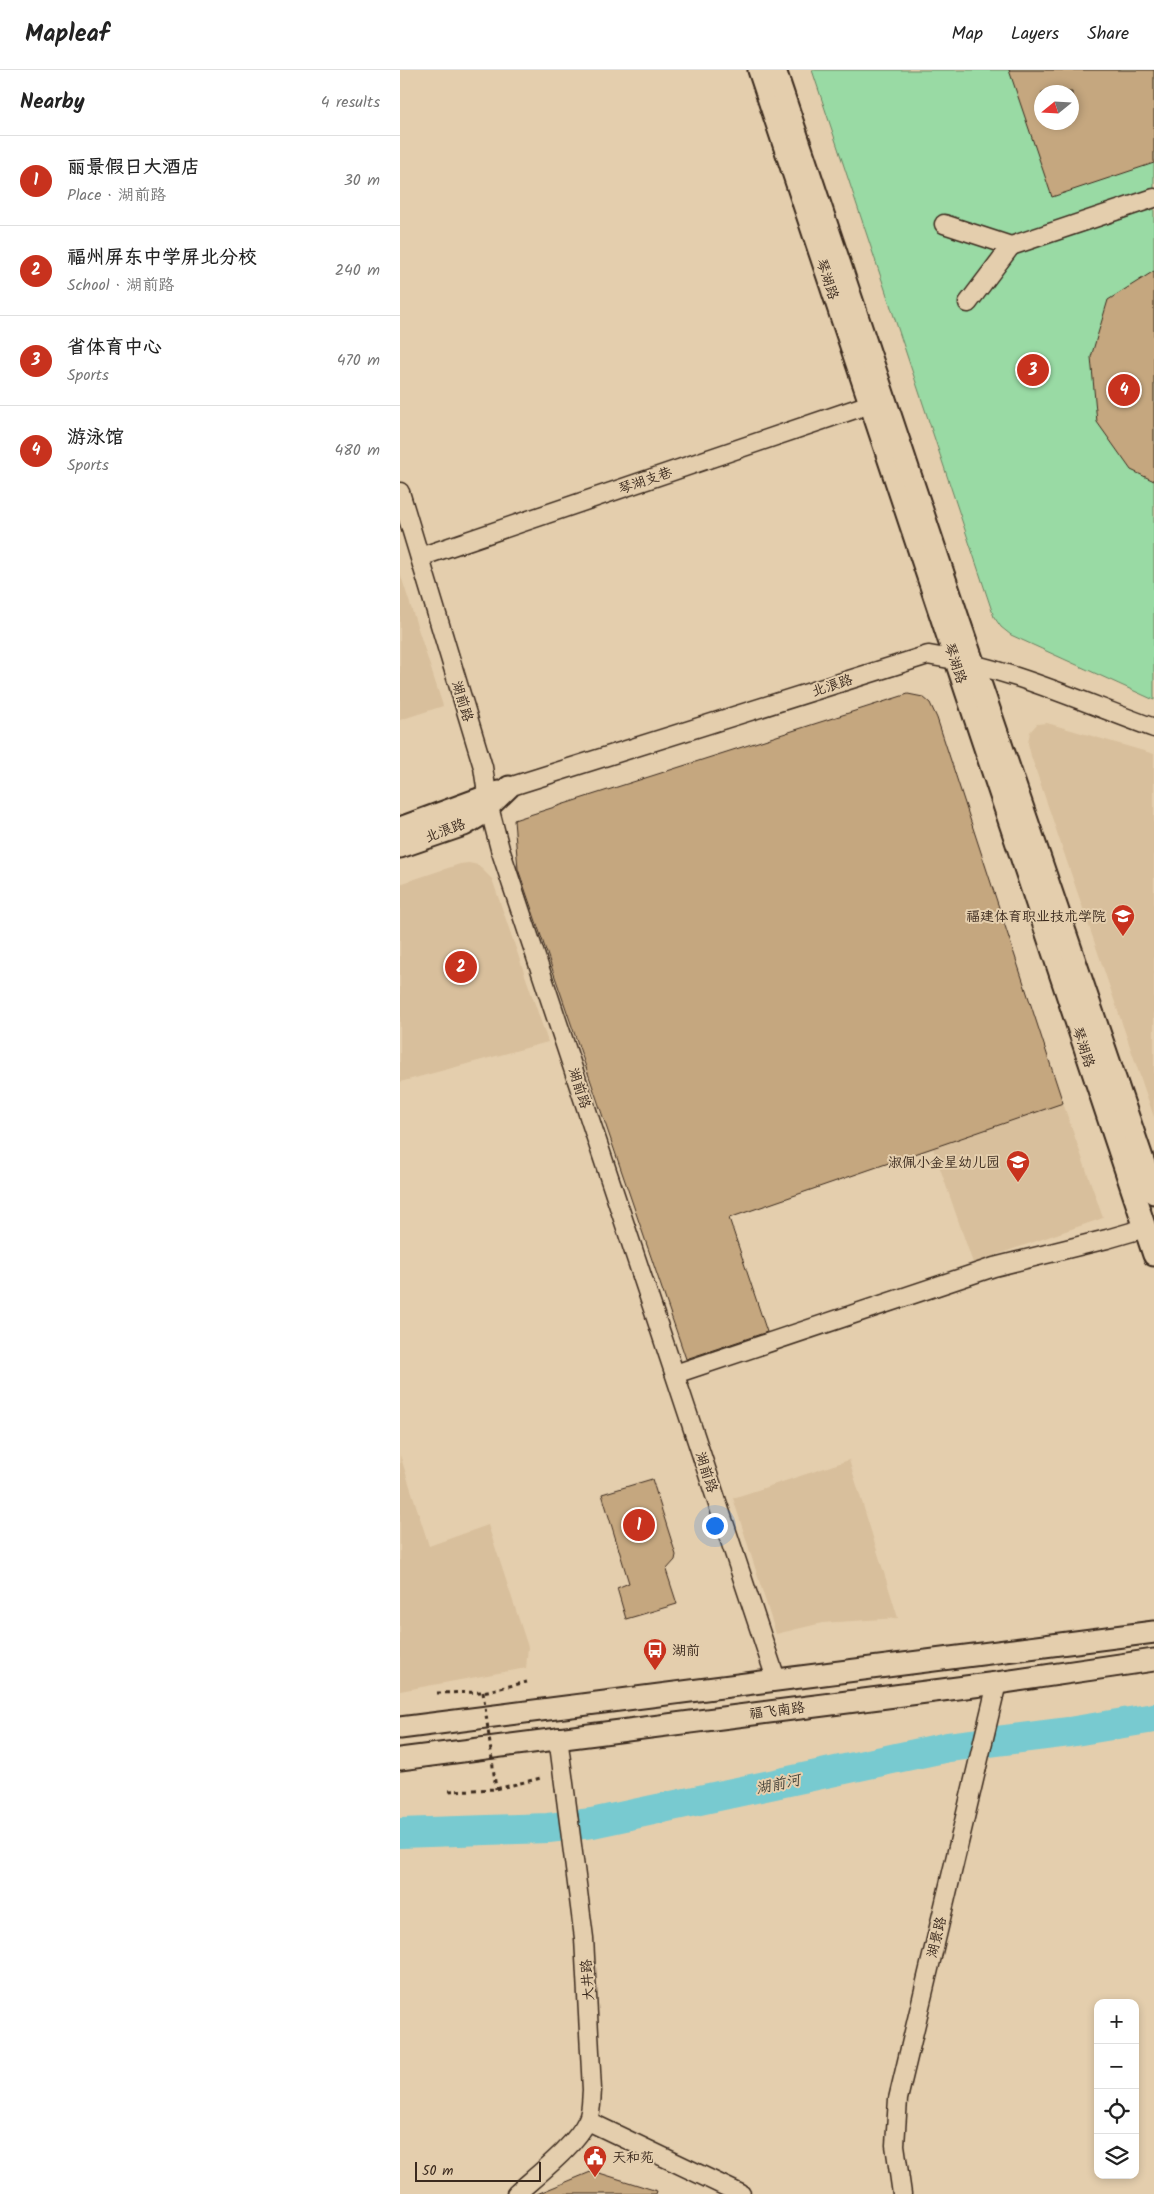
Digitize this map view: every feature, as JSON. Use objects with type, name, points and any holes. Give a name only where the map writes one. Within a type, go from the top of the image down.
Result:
[{"type":"main road","name":"琴湖路","points":[[759,70],[870,404],[964,662],[1154,1255]]},
{"type":"main road","points":[[775,70],[964,662],[1154,1193]]},
{"type":"main road","name":"北浪路","points":[[400,847],[464,825],[488,802],[509,787]]},
{"type":"main road","name":"北浪路","points":[[400,828],[488,802]]},
{"type":"main road","points":[[400,1728],[1154,1632]]},
{"type":"main road","name":"福飞南路","points":[[400,1759],[558,1737],[997,1683],[1154,1660]]},
{"type":"street","points":[[968,303],[1011,246],[1154,198]]},
{"type":"street","points":[[944,224],[1011,246]]},
{"type":"street","name":"琴湖支巷","points":[[420,557],[870,404]]},
{"type":"street","name":"湖前路","points":[[400,492],[483,767],[488,802],[500,849],[776,1679]]},
{"type":"street","name":"北浪路","points":[[509,787],[928,655],[1000,671],[1154,728]]},
{"type":"street","points":[[675,1374],[994,1266],[1145,1228]]},
{"type":"street","name":"湖景路","points":[[902,2194],[895,2145],[898,2099],[997,1683]]},
{"type":"street","name":"大井路","points":[[558,1737],[588,1981],[592,2090],[588,2121]]},
{"type":"street","points":[[516,2194],[567,2147],[588,2121],[741,2194]]},
{"type":"path","points":[[437,1693],[483,1692],[527,1682]]},
{"type":"path","points":[[483,1692],[496,1790]]},
{"type":"path","points":[[449,1791],[496,1790],[541,1778]]},
{"type":"shaded area","points":[[400,573],[443,706],[400,720]]},
{"type":"shaded area","name":"福建体育职业技术学院","points":[[1047,723],[1154,754],[1154,1117],[1031,756],[1028,743],[1030,732],[1037,724]]},
{"type":"shaded area","points":[[460,864],[478,865],[492,879],[548,1042],[400,1082],[400,884]]},
{"type":"shaded area","name":"淑佩小金星幼儿园","points":[[1063,1103],[1103,1218],[973,1263],[933,1148]]},
{"type":"shaded area","points":[[400,1455],[429,1546],[488,1525],[528,1647],[526,1668],[400,1691]]},
{"type":"shaded area","points":[[849,1460],[898,1618],[822,1623],[776,1634],[733,1498]]},
{"type":"green space","points":[[812,70],[1154,70],[1154,700],[1011,635],[1001,627],[994,617]]},
{"type":"building","points":[[1009,70],[1154,70],[1154,163],[1052,197]]},
{"type":"building","points":[[1154,271],[1154,481],[1131,470],[1097,422],[1091,357],[1108,300]]},
{"type":"building","points":[[908,694],[923,697],[930,703],[937,718],[1063,1103],[729,1218],[767,1332],[686,1359],[518,869],[514,820]]},
{"type":"building","points":[[652,1479],[676,1555],[675,1560],[666,1570],[677,1604],[626,1619],[617,1588],[629,1583],[602,1494]]},
{"type":"building","name":"天和苑","points":[[593,2171],[657,2191],[656,2194],[537,2194]]},
{"type":"waterway","name":"湖前河","points":[[400,1833],[548,1828],[592,1823],[948,1747],[1069,1732],[1154,1718]]},
{"type":"place","name":"省体育中心","points":[[1033,370]]},
{"type":"place","name":"游泳馆","points":[[1124,390]]},
{"type":"place","name":"福建体育职业技术学院","points":[[1123,937]]},
{"type":"place","name":"福州屏东中学屏北分校","points":[[461,967]]},
{"type":"place","name":"淑佩小金星幼儿园","points":[[1018,1183]]},
{"type":"place","name":"丽景假日大酒店","points":[[639,1525]]},
{"type":"place","name":"湖前","points":[[655,1671]]},
{"type":"place","name":"天和苑","points":[[595,2178]]}]
